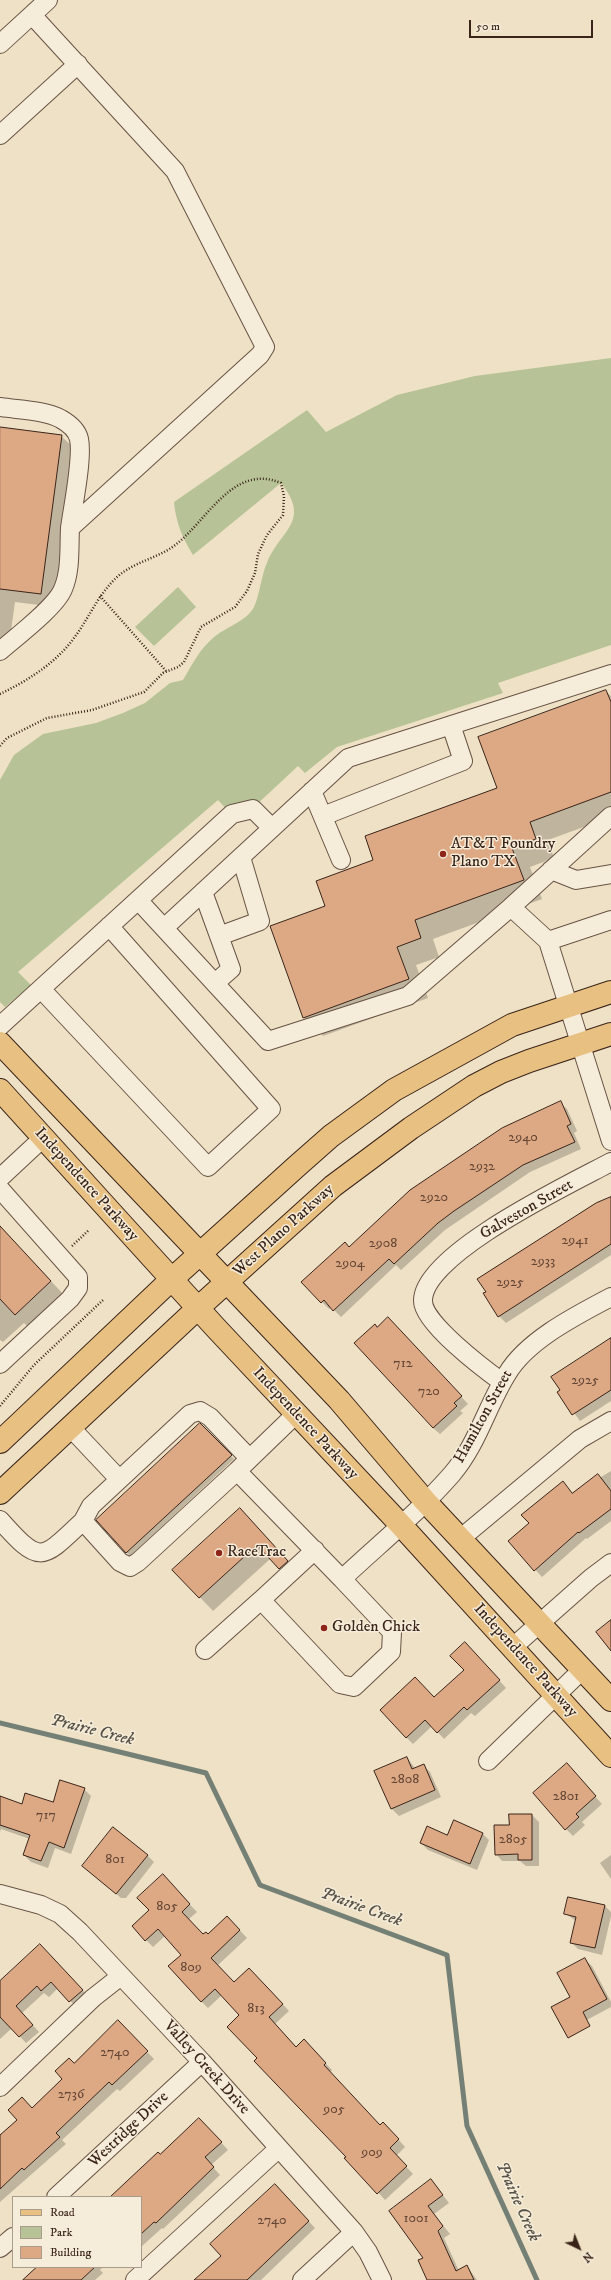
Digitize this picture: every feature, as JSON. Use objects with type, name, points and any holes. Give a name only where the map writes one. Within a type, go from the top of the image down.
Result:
[{"type":"main road","points":[[0,1442],[172,1279],[331,1136],[394,1090],[512,1026],[611,992]]},
{"type":"main road","name":"West Plano Parkway","points":[[0,1493],[198,1308],[333,1186],[449,1102],[501,1072],[582,1053],[611,1034]]},
{"type":"main road","name":"Independence Parkway","points":[[0,1043],[339,1400],[432,1494],[460,1539],[538,1624],[583,1669],[611,1700]]},
{"type":"main road","name":"Independence Parkway","points":[[0,1090],[198,1308],[400,1524],[611,1756]]},
{"type":"street","points":[[0,44],[48,0]]},
{"type":"street","points":[[32,15],[175,171],[265,347],[254,360],[70,528]]},
{"type":"street","points":[[0,135],[78,64]]},
{"type":"street","points":[[0,407],[51,415],[60,419],[74,428],[79,438],[80,453],[70,528],[68,568],[63,589],[55,602],[0,651]]},
{"type":"street","points":[[164,928],[348,758],[611,674]]},
{"type":"street","points":[[323,816],[464,761],[451,725]]},
{"type":"street","points":[[312,791],[341,860]]},
{"type":"street","points":[[0,1026],[232,814],[253,809],[272,828]]},
{"type":"street","points":[[138,900],[268,1041],[408,996],[511,907],[611,816]]},
{"type":"street","points":[[219,936],[260,921],[241,857]]},
{"type":"street","points":[[551,870],[576,880],[611,874]]},
{"type":"street","points":[[203,892],[230,969],[215,984]]},
{"type":"street","points":[[511,907],[548,941],[582,1053],[611,1141]]},
{"type":"street","points":[[548,941],[611,920]]},
{"type":"street","points":[[41,988],[208,1167],[229,1148],[271,1109],[109,926]]},
{"type":"street","points":[[0,1178],[44,1137]]},
{"type":"street","name":"Galveston Street","points":[[502,1382],[446,1336],[429,1314],[423,1302],[425,1288],[441,1267],[496,1225],[611,1162]]},
{"type":"street","points":[[0,1189],[78,1276],[78,1288],[70,1299],[0,1364]]},
{"type":"street","name":"Hamilton Street","points":[[342,1579],[452,1474],[471,1447],[502,1382],[518,1359],[546,1336],[611,1297]]},
{"type":"street","points":[[0,1520],[29,1550],[42,1553],[55,1547],[83,1521],[90,1506],[190,1414],[200,1411],[210,1417],[243,1464],[315,1550],[392,1632],[391,1652],[354,1687],[340,1684],[261,1600]]},
{"type":"street","points":[[83,1521],[120,1562],[130,1567],[138,1562],[296,1414]]},
{"type":"street","points":[[460,1539],[580,1439],[611,1422]]},
{"type":"street","points":[[70,1427],[119,1479]]},
{"type":"street","points":[[205,1650],[315,1550]]},
{"type":"street","points":[[513,1648],[538,1624],[611,1563]]},
{"type":"street","points":[[488,1761],[583,1669]]},
{"type":"street","name":"Valley Creek Drive","points":[[0,1894],[41,1905],[60,1914],[80,1932],[202,2062],[354,2232],[368,2252],[382,2280]]},
{"type":"street","points":[[0,2087],[92,1998],[121,1976]]},
{"type":"street","name":"Westridge Drive","points":[[57,2196],[202,2062]]},
{"type":"street","points":[[135,2280],[279,2148]]},
{"type":"street","points":[[302,2280],[354,2232]]},
{"type":"street","points":[[0,2248],[12,2237]]},
{"type":"path","points":[[0,694],[42,670],[74,639],[100,596],[116,578],[129,568],[170,549],[183,539],[215,502],[236,487],[259,478],[271,479],[281,483],[284,496],[283,515],[267,536],[258,554],[255,573],[248,591],[235,607],[201,627],[184,662],[156,679],[144,692],[92,710],[48,718],[7,738],[0,746]]},
{"type":"path","points":[[100,596],[167,672]]},
{"type":"path","points":[[70,1248],[89,1230]]},
{"type":"path","points":[[0,1406],[34,1365],[103,1300]]},
{"type":"green space","points":[[611,358],[611,645],[498,683],[503,693],[337,747],[305,773],[298,766],[238,822],[218,800],[18,972],[31,985],[5,1007],[0,1002],[0,780],[14,755],[43,734],[96,723],[123,713],[145,703],[170,683],[183,680],[196,658],[208,643],[218,634],[246,617],[254,607],[267,563],[294,517],[294,507],[290,496],[281,483],[193,555],[180,530],[174,502],[307,410],[326,432],[397,395],[475,376]]},
{"type":"green space","points":[[178,587],[196,607],[154,646],[135,627]]},
{"type":"building","points":[[0,427],[62,435],[41,594],[0,589]]},
{"type":"building","name":"AT&T Foundry Plano TX","points":[[606,690],[611,702],[611,792],[530,822],[536,839],[512,848],[524,880],[415,920],[421,938],[397,947],[409,979],[303,1018],[270,926],[325,906],[316,881],[373,860],[365,836],[497,788],[478,737]]},
{"type":"building","points":[[561,1101],[571,1124],[567,1126],[575,1142],[523,1165],[454,1211],[438,1223],[394,1264],[389,1259],[333,1311],[324,1300],[321,1303],[301,1282],[345,1242],[349,1247],[410,1190],[502,1128]]},
{"type":"building","points":[[611,1197],[611,1244],[498,1317],[483,1293],[486,1292],[477,1279],[596,1203]]},
{"type":"building","points":[[0,1226],[51,1281],[15,1315],[0,1299]]},
{"type":"building","points":[[388,1317],[462,1396],[454,1403],[457,1406],[433,1428],[354,1343],[375,1324],[377,1327]]},
{"type":"building","points":[[611,1338],[611,1390],[572,1415],[557,1392],[560,1390],[551,1377]]},
{"type":"building","points":[[200,1423],[232,1455],[126,1553],[96,1520]]},
{"type":"building","points":[[598,1474],[611,1491],[611,1509],[579,1533],[578,1532],[534,1571],[508,1541],[529,1523],[521,1515],[563,1481],[572,1493]]},
{"type":"building","points":[[240,1508],[288,1561],[279,1569],[257,1545],[199,1598],[172,1570]]},
{"type":"building","points":[[611,1620],[611,1651],[596,1632]]},
{"type":"building","points":[[465,1642],[500,1680],[467,1710],[464,1707],[437,1733],[425,1720],[406,1738],[380,1710],[415,1677],[434,1697],[464,1670],[450,1656]]},
{"type":"building","points":[[407,1757],[412,1769],[424,1764],[435,1790],[391,1809],[374,1771]]},
{"type":"building","points":[[567,1763],[596,1796],[576,1814],[579,1817],[565,1830],[533,1793]]},
{"type":"building","points":[[60,1780],[85,1788],[64,1848],[49,1842],[41,1861],[23,1855],[30,1835],[0,1825],[0,1796],[22,1804],[25,1793],[53,1802]]},
{"type":"building","points":[[509,1814],[532,1814],[532,1860],[518,1860],[518,1854],[495,1855],[494,1825],[509,1825]]},
{"type":"building","points":[[454,1820],[483,1833],[470,1864],[420,1843],[427,1826],[447,1835]]},
{"type":"building","points":[[113,1827],[148,1855],[116,1894],[82,1866]]},
{"type":"building","points":[[163,1874],[190,1904],[182,1912],[203,1934],[206,1932],[208,1934],[227,1916],[240,1930],[211,1958],[234,1982],[249,1968],[283,2004],[269,2017],[296,2047],[304,2039],[326,2063],[324,2065],[380,2125],[383,2122],[399,2139],[390,2148],[407,2166],[377,2194],[344,2158],[346,2157],[254,2061],[257,2058],[227,2027],[239,2015],[215,1989],[201,2002],[168,1966],[181,1955],[158,1929],[145,1941],[132,1926],[149,1910],[137,1898]]},
{"type":"building","points":[[568,1897],[605,1905],[595,1948],[570,1943],[576,1917],[564,1914]]},
{"type":"building","points":[[40,1944],[83,1990],[69,2002],[51,1982],[41,1991],[37,1986],[16,2006],[33,2025],[19,2037],[0,2017],[0,1981]]},
{"type":"building","points":[[585,1958],[607,1999],[583,2012],[590,2026],[568,2038],[551,2007],[570,1997],[557,1973]]},
{"type":"building","points":[[118,2020],[148,2051],[112,2085],[109,2082],[56,2133],[60,2137],[24,2170],[22,2168],[0,2189],[0,2135],[17,2120],[8,2110],[22,2097],[32,2108],[62,2079],[55,2071],[69,2058],[74,2063]]},
{"type":"building","points":[[199,2118],[222,2142],[205,2157],[214,2167],[156,2223],[154,2222],[142,2233],[142,2196],[111,2196],[158,2152],[160,2154]]},
{"type":"building","points":[[431,2179],[443,2195],[428,2206],[443,2226],[438,2231],[456,2271],[467,2265],[474,2280],[427,2280],[418,2260],[423,2258],[389,2211]]},
{"type":"building","points":[[275,2184],[309,2221],[247,2280],[194,2280],[221,2256],[210,2244]]},
{"type":"building","points":[[36,2268],[94,2268],[81,2280],[23,2280]]},
{"type":"waterway","name":"Prairie Creek","points":[[0,1723],[206,1773],[260,1885],[447,1955],[467,2126],[537,2280]]},
{"type":"place","name":"AT&T Foundry Plano TX","points":[[443,854]]},
{"type":"place","name":"RaceTrac","points":[[219,1553]]},
{"type":"place","name":"Golden Chick","points":[[324,1628]]}]
